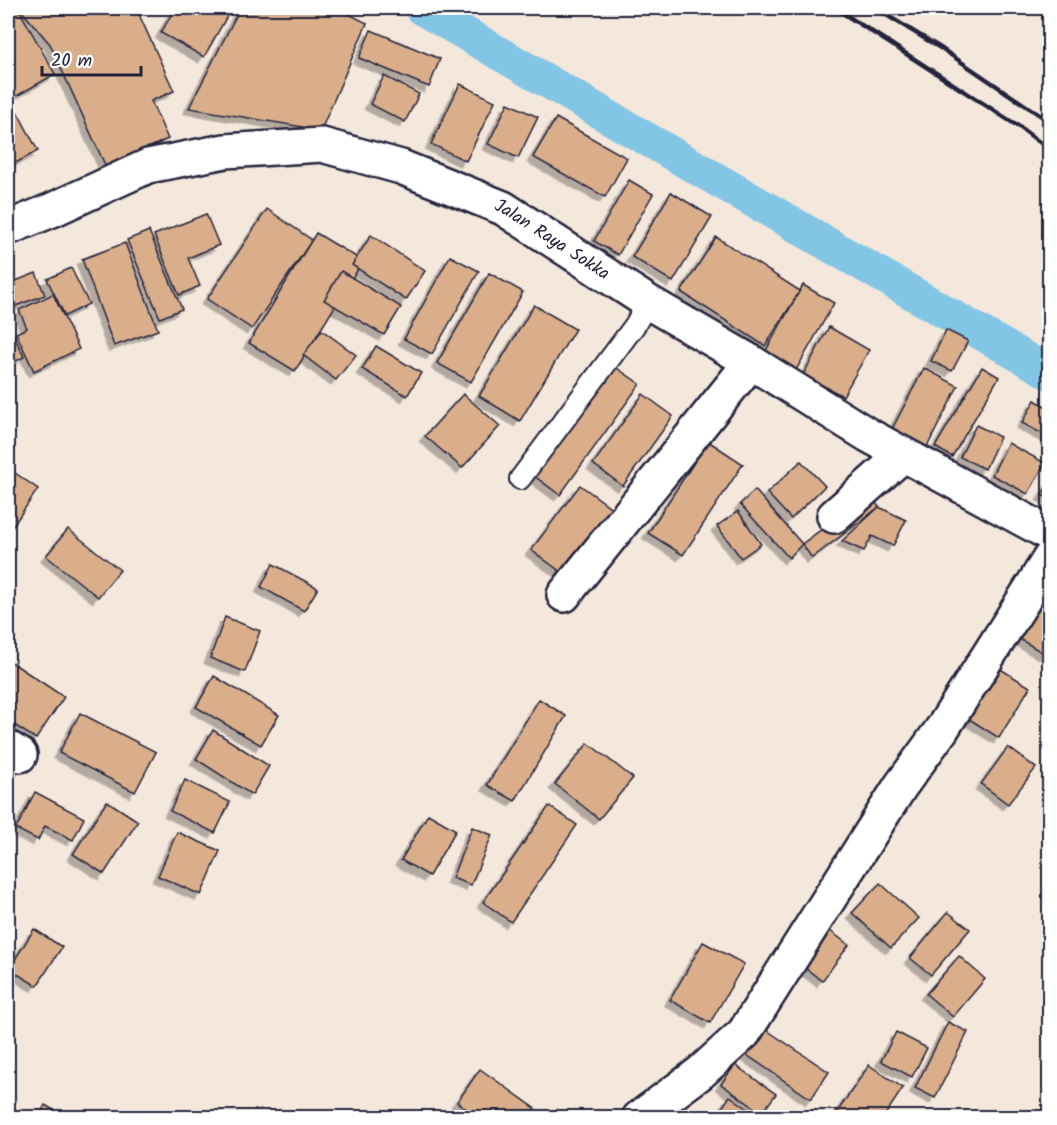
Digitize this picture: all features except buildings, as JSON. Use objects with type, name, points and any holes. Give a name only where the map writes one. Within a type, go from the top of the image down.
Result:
[{"type":"main road","name":"Jalan Raya Sokka","points":[[8,228],[148,166],[225,151],[322,146],[401,167],[503,208],[648,302],[751,362],[868,435],[1050,534]]},
{"type":"main road","points":[[564,595],[751,362]]},
{"type":"main road","points":[[834,516],[903,455]]},
{"type":"main road","points":[[639,1118],[700,1073],[744,1033],[900,787],[942,729],[1050,558]]},
{"type":"lane","points":[[520,479],[634,325],[648,302]]},
{"type":"waterway","points":[[421,8],[1050,373]]},
{"type":"railway","points":[[835,8],[1018,126],[1050,150]]},
{"type":"railway","points":[[875,8],[942,49],[1050,122]]}]
